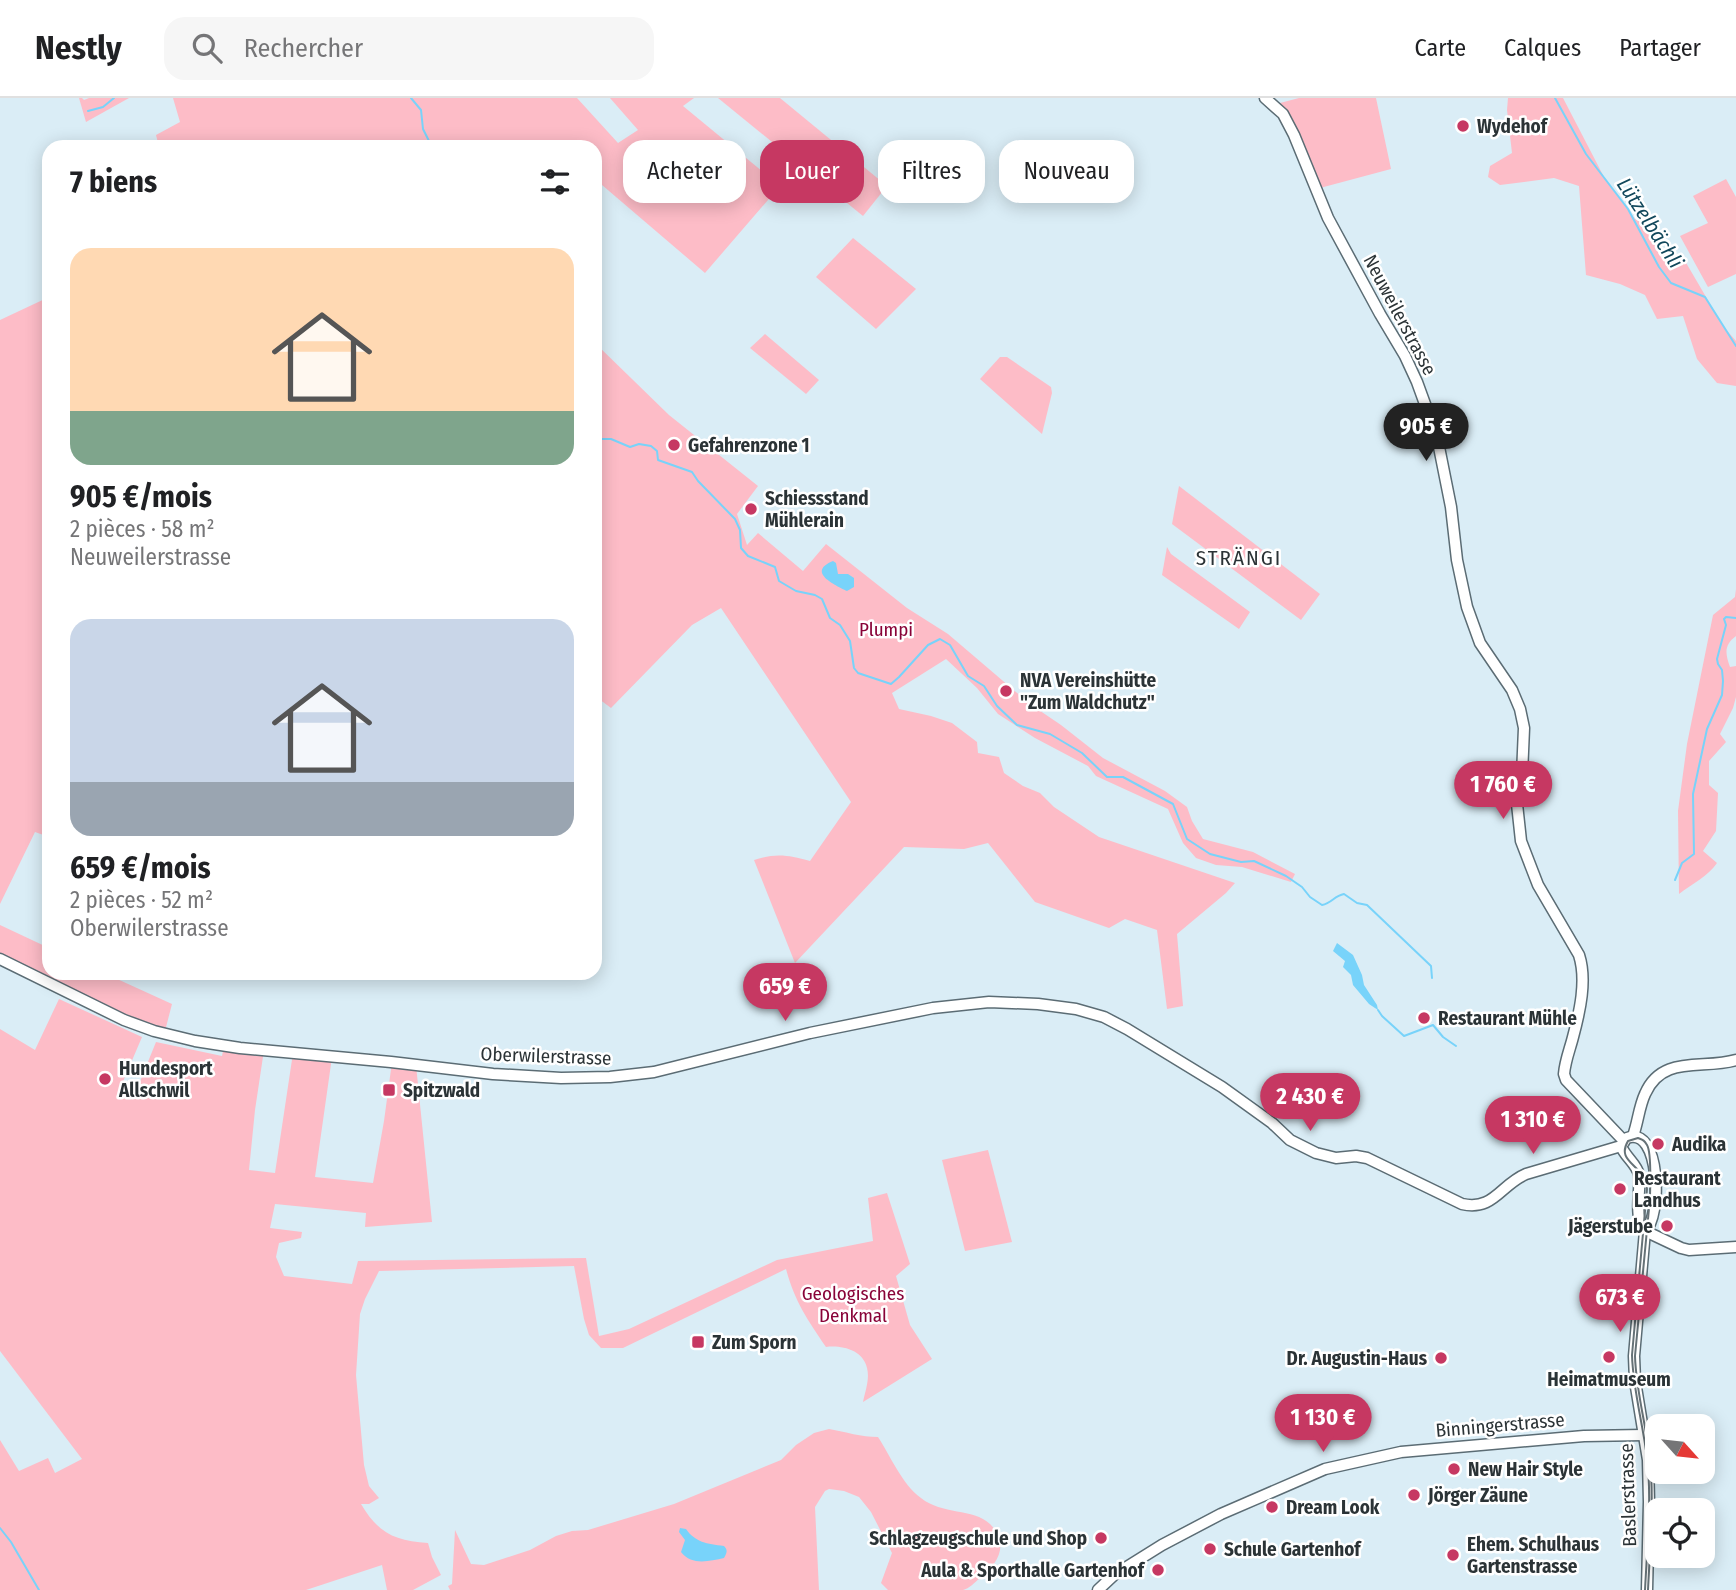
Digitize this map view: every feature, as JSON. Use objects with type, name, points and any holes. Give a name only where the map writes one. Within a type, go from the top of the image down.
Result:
[{"type":"street","name":"Neuweilerstrasse","points":[[1265,98],[1283,114],[1294,135],[1328,218],[1405,356],[1437,437],[1467,607],[1480,643],[1516,700],[1524,728],[1522,775],[1517,804],[1521,841],[1538,885],[1582,965],[1580,1003],[1564,1074],[1566,1080],[1626,1141]]},
{"type":"street","name":"Oberwilerstrasse","points":[[0,959],[42,980]]},
{"type":"street","name":"Oberwilerstrasse","points":[[43,980],[124,1020],[195,1041],[240,1048],[561,1078],[610,1077],[654,1072],[810,1033],[933,1008],[989,1002],[1076,1009],[1104,1017],[1161,1048],[1222,1087],[1272,1123],[1290,1140],[1316,1153],[1336,1158],[1367,1158],[1471,1206],[1483,1205],[1492,1200],[1517,1178],[1526,1174],[1626,1141]]},
{"type":"street","points":[[1736,1060],[1680,1066],[1660,1073],[1651,1082],[1644,1096],[1638,1122],[1626,1141],[1625,1154],[1638,1170],[1639,1219],[1645,1231],[1689,1250],[1736,1247]]},
{"type":"street","points":[[1626,1141],[1640,1137],[1649,1146],[1656,1197],[1651,1226],[1645,1231]]},
{"type":"street","name":"Baslerstrasse","points":[[1645,1231],[1634,1356],[1635,1381],[1648,1460],[1647,1590]]},
{"type":"street","name":"Binningerstrasse","points":[[1098,1590],[1114,1575],[1162,1545],[1221,1514],[1325,1469],[1401,1452],[1584,1436],[1644,1435]]},
{"type":"green space","points":[[79,98],[84,100],[129,98],[86,122]]},
{"type":"green space","points":[[173,98],[577,98],[618,143],[638,130],[610,98],[694,98],[683,106],[724,140],[623,140],[623,203],[602,185],[602,140],[157,140],[156,135],[180,122]]},
{"type":"green space","points":[[718,98],[780,98],[831,140],[770,140]]},
{"type":"green space","points":[[1299,98],[1376,98],[1391,169],[1320,188],[1295,124],[1280,103]]},
{"type":"green space","points":[[1508,98],[1563,98],[1604,177],[1635,219],[1645,224],[1669,259],[1685,261],[1723,326],[1736,341],[1736,386],[1717,383],[1697,359],[1683,316],[1657,319],[1645,295],[1620,284],[1586,275],[1579,186],[1554,178],[1500,185],[1488,177],[1490,166],[1512,153]]},
{"type":"green space","points":[[746,158],[760,170],[760,203],[765,203],[705,273],[623,203],[746,203]]},
{"type":"green space","points":[[864,167],[878,179],[878,197],[863,216],[847,203],[864,203]]},
{"type":"green space","points":[[1726,179],[1736,197],[1736,274],[1708,287],[1680,236],[1708,223],[1693,196]]},
{"type":"green space","points":[[853,238],[916,289],[876,329],[816,277]]},
{"type":"green space","points":[[42,300],[42,834],[35,832],[0,904],[0,320]]},
{"type":"green space","points":[[765,334],[819,380],[806,394],[750,348]]},
{"type":"green space","name":"Plumpi","points":[[602,350],[669,415],[758,486],[737,514],[747,545],[758,533],[803,571],[826,544],[907,608],[948,634],[1030,704],[1103,758],[1165,791],[1187,807],[1203,839],[1253,852],[1295,874],[1291,882],[1242,867],[1216,865],[1196,858],[1183,843],[1168,809],[1096,776],[1088,766],[1035,738],[998,714],[977,688],[946,659],[892,693],[899,709],[952,723],[977,742],[978,753],[999,757],[1004,773],[1023,786],[1040,793],[1054,807],[1099,837],[1235,883],[1177,934],[1183,1006],[1167,1009],[1157,930],[1125,919],[1109,928],[1035,902],[988,843],[964,849],[904,847],[795,963],[754,860],[782,856],[810,861],[851,802],[721,608],[692,625],[611,708],[602,701]]},
{"type":"green space","points":[[1000,357],[1007,357],[1051,387],[1052,393],[1042,434],[980,379]]},
{"type":"green space","points":[[1179,486],[1320,594],[1301,620],[1172,524]]},
{"type":"green space","points":[[1167,547],[1171,554],[1250,612],[1239,629],[1162,575]]},
{"type":"green space","points":[[1736,589],[1736,636],[1729,643],[1727,653],[1730,667],[1736,666],[1736,697],[1720,734],[1726,742],[1709,761],[1709,785],[1718,793],[1716,831],[1703,851],[1717,863],[1679,894],[1678,811],[1687,744],[1713,615],[1735,597]]},
{"type":"green space","points":[[0,925],[42,945],[42,976],[0,955]]},
{"type":"green space","points":[[50,980],[119,980],[172,1004],[165,1031],[122,1016]]},
{"type":"green space","name":"Geologisches Denkmal","points":[[59,999],[142,1037],[119,1091],[124,1095],[145,1099],[138,1094],[137,1089],[156,1042],[222,1056],[224,1046],[264,1050],[249,1170],[275,1173],[293,1053],[332,1057],[315,1177],[373,1183],[392,1062],[416,1065],[432,1222],[365,1227],[366,1213],[275,1204],[270,1228],[302,1232],[301,1238],[279,1243],[276,1257],[284,1276],[352,1284],[358,1261],[586,1258],[599,1336],[629,1329],[777,1260],[873,1241],[868,1198],[887,1193],[910,1264],[896,1276],[910,1325],[932,1359],[863,1402],[868,1377],[865,1362],[851,1350],[826,1347],[802,1310],[786,1269],[623,1348],[601,1348],[589,1335],[574,1266],[379,1271],[360,1314],[356,1375],[364,1465],[369,1486],[379,1498],[369,1504],[361,1504],[374,1522],[388,1534],[428,1543],[441,1575],[413,1590],[387,1590],[382,1565],[306,1590],[0,1590],[0,1440],[19,1471],[48,1458],[55,1473],[82,1459],[0,1351],[0,1029],[35,1050]]},
{"type":"green space","points":[[988,1150],[1012,1242],[965,1251],[942,1160]]},
{"type":"green space","points":[[829,1429],[878,1437],[902,1478],[921,1498],[938,1507],[975,1516],[990,1524],[996,1531],[1000,1546],[992,1566],[963,1590],[888,1590],[881,1583],[892,1553],[871,1512],[859,1497],[829,1489],[815,1507],[819,1590],[450,1590],[448,1586],[452,1584],[455,1530],[471,1564],[484,1565],[530,1550],[556,1536],[588,1530],[674,1504],[781,1460],[796,1445],[814,1433]]},
{"type":"water","points":[[833,561],[838,574],[848,574],[854,578],[854,587],[847,591],[825,578],[822,569]]},
{"type":"water","points":[[1337,943],[1353,955],[1364,985],[1378,1010],[1369,1004],[1353,985],[1351,975],[1343,967],[1345,961],[1333,951]]},
{"type":"water","points":[[680,1528],[686,1529],[702,1542],[724,1546],[727,1552],[724,1558],[695,1561],[685,1556],[681,1552],[685,1540],[679,1532]]},
{"type":"waterway","points":[[88,111],[103,107],[114,98]]},
{"type":"waterway","points":[[411,98],[421,110],[423,129],[428,140]]},
{"type":"waterway","name":"Lützelbächli","points":[[1555,98],[1586,154],[1628,209],[1659,267],[1671,283],[1705,297],[1736,346]]},
{"type":"waterway","points":[[602,439],[611,439],[630,447],[639,444],[651,446],[657,451],[658,460],[692,472],[735,519],[740,530],[741,548],[748,556],[775,567],[779,581],[796,591],[822,599],[830,618],[840,625],[850,641],[854,668],[858,673],[891,684],[928,645],[940,639],[950,645],[968,676],[984,686],[997,706],[1017,725],[1050,734],[1082,753],[1107,777],[1123,777],[1173,804],[1187,839],[1210,854],[1241,862],[1254,861],[1286,876],[1322,905],[1344,894],[1357,903],[1367,905],[1431,966],[1432,978]]},
{"type":"waterway","name":"Lützelbächli","points":[[1675,880],[1682,863],[1694,854],[1693,794],[1707,729],[1722,695],[1722,670],[1717,659],[1726,625],[1724,619],[1736,618]]},
{"type":"waterway","points":[[1378,1010],[1404,1036],[1433,1025],[1443,1037],[1456,1046]]},
{"type":"waterway","points":[[0,1528],[39,1590]]},
{"type":"tram line","points":[[1645,1590],[1649,1490],[1632,1355],[1647,1189],[1641,1174],[1625,1154],[1628,1141],[1638,1138],[1647,1145],[1650,1155],[1650,1198],[1635,1356],[1651,1474],[1648,1590]]},
{"type":"place","name":"Wydehof","points":[[1463,126]]},
{"type":"place","name":"Gefahrenzone 1","points":[[674,445]]},
{"type":"place","name":"Schiessstand Mühlerain","points":[[751,509]]},
{"type":"place","name":"NVA Vereinshütte \"Zum Waldchutz\"","points":[[1006,691]]},
{"type":"place","name":"Restaurant Mühle","points":[[1424,1018]]},
{"type":"place","name":"Hundesport Allschwil","points":[[105,1079]]},
{"type":"place","name":"Spitzwald","points":[[389,1090]]},
{"type":"place","name":"Audika","points":[[1658,1144]]},
{"type":"place","name":"Restaurant Landhus","points":[[1620,1189]]},
{"type":"place","name":"Jägerstube","points":[[1667,1226]]},
{"type":"place","name":"Zum Sporn","points":[[698,1342]]},
{"type":"place","name":"Heimatmuseum","points":[[1609,1357]]},
{"type":"place","name":"Dr. Augustin-Haus","points":[[1441,1358]]},
{"type":"place","name":"New Hair Style","points":[[1454,1469]]},
{"type":"place","name":"Jörger Zäune","points":[[1414,1495]]},
{"type":"place","name":"Dream Look","points":[[1272,1507]]},
{"type":"place","name":"Schlagzeugschule und Shop","points":[[1101,1538]]},
{"type":"place","name":"Schule Gartenhof","points":[[1210,1549]]},
{"type":"place","name":"Ehem. Schulhaus Gartenstrasse","points":[[1453,1555]]},
{"type":"place","name":"Aula & Sporthalle Gartenhof","points":[[1158,1570]]},
{"type":"district","name":"STRÄNGI","points":[[1239,558]]}]
